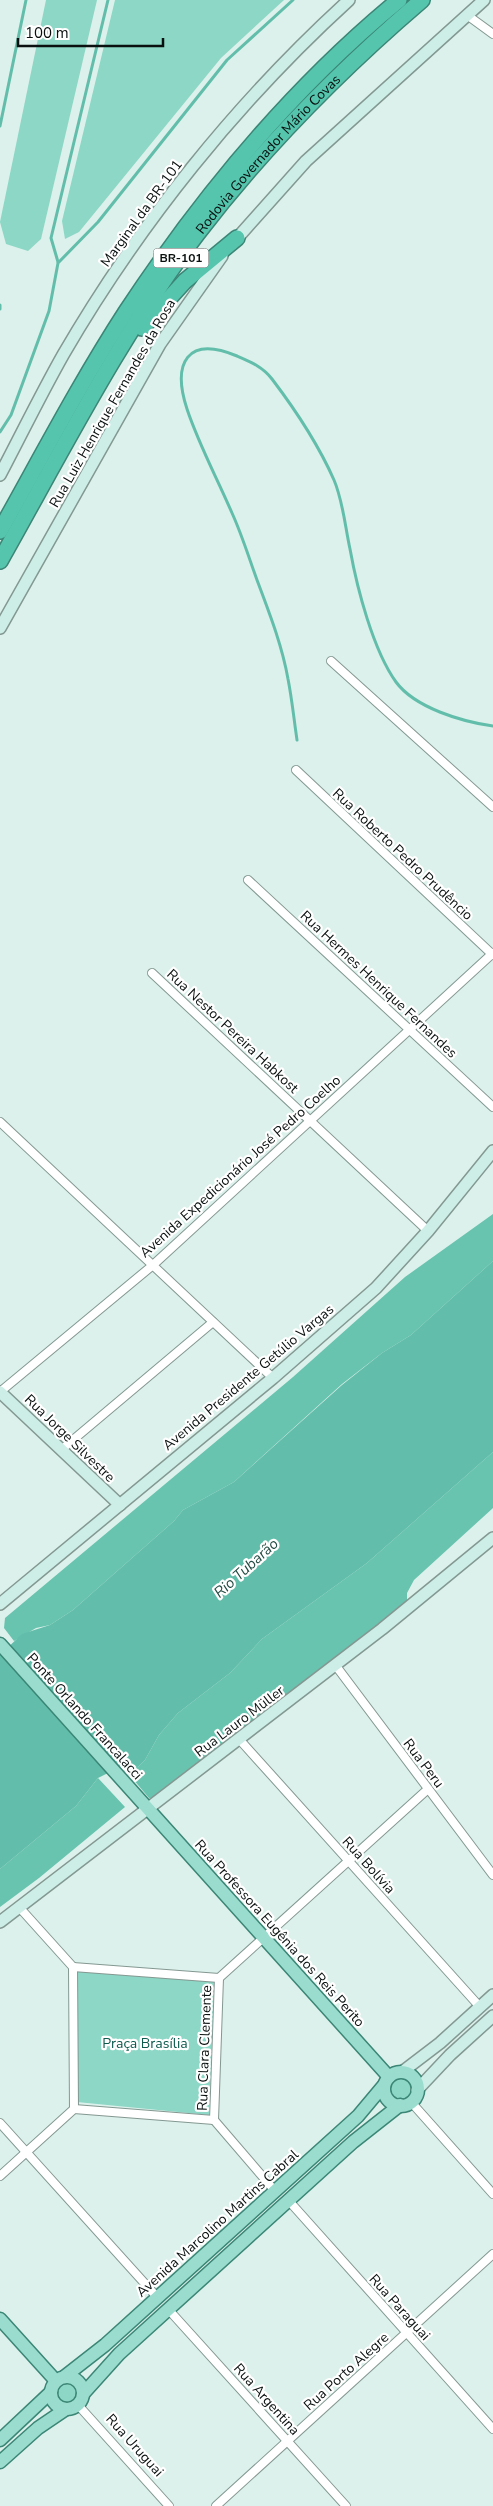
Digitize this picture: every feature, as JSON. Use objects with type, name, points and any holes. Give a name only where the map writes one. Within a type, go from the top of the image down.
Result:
[{"type":"highway","name":"Rodovia Governador Mário Covas","points":[[0,531],[100,354],[131,305],[184,229],[250,147],[279,116],[340,54],[399,0]]},
{"type":"highway","name":"Rodovia Governador Mário Covas","points":[[0,561],[112,363],[170,272],[232,192],[316,97],[422,0]]},
{"type":"highway","points":[[112,363],[179,287],[237,238]]},
{"type":"main road","name":"Marginal da BR-101","points":[[0,475],[63,355],[129,252],[196,162],[253,95],[318,28],[349,0]]},
{"type":"main road","name":"Rua Luiz Henrique Fernandes da Rosa","points":[[0,628],[160,344],[212,270],[237,238],[306,161],[484,0]]},
{"type":"main road","name":"Avenida Presidente Getúlio Vargas","points":[[0,1604],[273,1378],[376,1288],[428,1231],[493,1151]]},
{"type":"main road","name":"Rua Jorge Silvestre","points":[[0,1392],[120,1506]]},
{"type":"main road","name":"Rua Lauro Müller","points":[[0,1922],[336,1666],[493,1538]]},
{"type":"main road","name":"Ponte Orlando Francalacci","points":[[0,1644],[149,1809]]},
{"type":"main road","name":"Rua Professora Eugênia dos Reis Perito","points":[[149,1809],[264,1937],[386,2081]]},
{"type":"main road","points":[[406,2104],[388,2099],[386,2081],[402,2072],[440,2043],[493,1995]]},
{"type":"main road","points":[[0,2462],[38,2428],[75,2403],[109,2363],[366,2131],[406,2104],[450,2055],[492,2019]]},
{"type":"main road","points":[[402,2072],[412,2076],[418,2090]]},
{"type":"main road","name":"Avenida Marcolino Martins Cabral","points":[[0,2440],[57,2383],[99,2349],[358,2116],[386,2081]]},
{"type":"main road","points":[[0,2319],[57,2383]]},
{"type":"main road","points":[[57,2383],[78,2381],[75,2403]]},
{"type":"main road","points":[[57,2383],[53,2402],[75,2403]]},
{"type":"street","points":[[467,15],[493,34]]},
{"type":"street","points":[[331,661],[493,807]]},
{"type":"street","name":"Rua Roberto Pedro Prudêncio","points":[[296,770],[493,954]]},
{"type":"street","name":"Rua Hermes Henrique Fernandes","points":[[248,880],[493,1107]]},
{"type":"street","name":"Avenida Expedicionário José Pedro Coelho","points":[[0,1392],[152,1265],[493,954]]},
{"type":"street","name":"Rua Nestor Pereira Habkost","points":[[152,973],[428,1231]]},
{"type":"street","points":[[0,1122],[273,1378]]},
{"type":"street","points":[[61,1450],[213,1322]]},
{"type":"street","name":"Rua Peru","points":[[336,1666],[493,1875]]},
{"type":"street","name":"Rua Bolívia","points":[[240,1739],[480,2007]]},
{"type":"street","points":[[74,1967],[219,1978],[428,1788]]},
{"type":"street","points":[[19,1907],[74,1967],[74,2109]]},
{"type":"street","name":"Rua Clara Clemente","points":[[214,2120],[219,1978]]},
{"type":"street","points":[[406,2104],[493,2194]]},
{"type":"street","points":[[0,2176],[74,2109],[214,2120],[275,2191]]},
{"type":"street","points":[[0,2123],[157,2297]]},
{"type":"street","name":"Rua Paraguai","points":[[289,2201],[493,2429]]},
{"type":"street","name":"Rua Porto Alegre","points":[[216,2506],[493,2254]]},
{"type":"street","name":"Rua Argentina","points":[[168,2309],[346,2506]]},
{"type":"street","name":"Rua Uruguai","points":[[75,2403],[169,2506]]},
{"type":"green space","points":[[46,0],[97,0],[41,239],[28,251],[6,244],[0,222]]},
{"type":"green space","points":[[115,0],[284,0],[221,58],[79,232],[65,239],[62,221]]},
{"type":"green space","name":"Praça Brasília","points":[[78,1971],[214,1982],[209,2115],[77,2102]]},
{"type":"green space","points":[[401,2079],[408,2082],[411,2089],[408,2096],[401,2099],[394,2096],[391,2089],[394,2082]]},
{"type":"green space","points":[[67,2384],[73,2387],[76,2393],[73,2399],[67,2402],[61,2399],[58,2393],[61,2387]]},
{"type":"shaded area","points":[[493,1214],[493,1261],[411,1335],[382,1353],[342,1384],[234,1482],[183,1510],[174,1521],[73,1610],[50,1625],[36,1628],[14,1641],[4,1628],[5,1618],[293,1377],[405,1277]]},
{"type":"shaded area","points":[[493,1452],[493,1508],[414,1580],[407,1593],[407,1602],[334,1662],[153,1799],[149,1798],[122,1766],[138,1767],[145,1760],[159,1735],[178,1713],[230,1673],[262,1639],[367,1563]]},
{"type":"shaded area","points":[[98,1778],[125,1807],[39,1878],[0,1907],[0,1869],[76,1806]]},
{"type":"water","name":"Rio Tubarão","points":[[493,1261],[493,1452],[367,1563],[262,1639],[230,1673],[178,1713],[159,1735],[145,1760],[138,1767],[122,1766],[98,1778],[76,1806],[0,1869],[0,1655],[22,1634],[50,1625],[73,1610],[174,1521],[183,1510],[234,1482],[342,1385],[382,1353],[411,1335]]},
{"type":"waterway","points":[[0,126],[26,0]]},
{"type":"waterway","points":[[58,262],[51,238],[108,0]]},
{"type":"waterway","points":[[0,432],[11,415],[49,311],[58,263],[98,222],[227,60],[293,0]]},
{"type":"waterway","points":[[297,740],[288,679],[275,629],[239,530],[187,409],[181,378],[183,366],[188,357],[195,351],[206,349],[220,350],[242,358],[261,368],[272,379],[306,428],[328,467],[337,488],[353,565],[367,618],[380,653],[396,682],[415,699],[440,712],[468,721],[493,726]]}]
